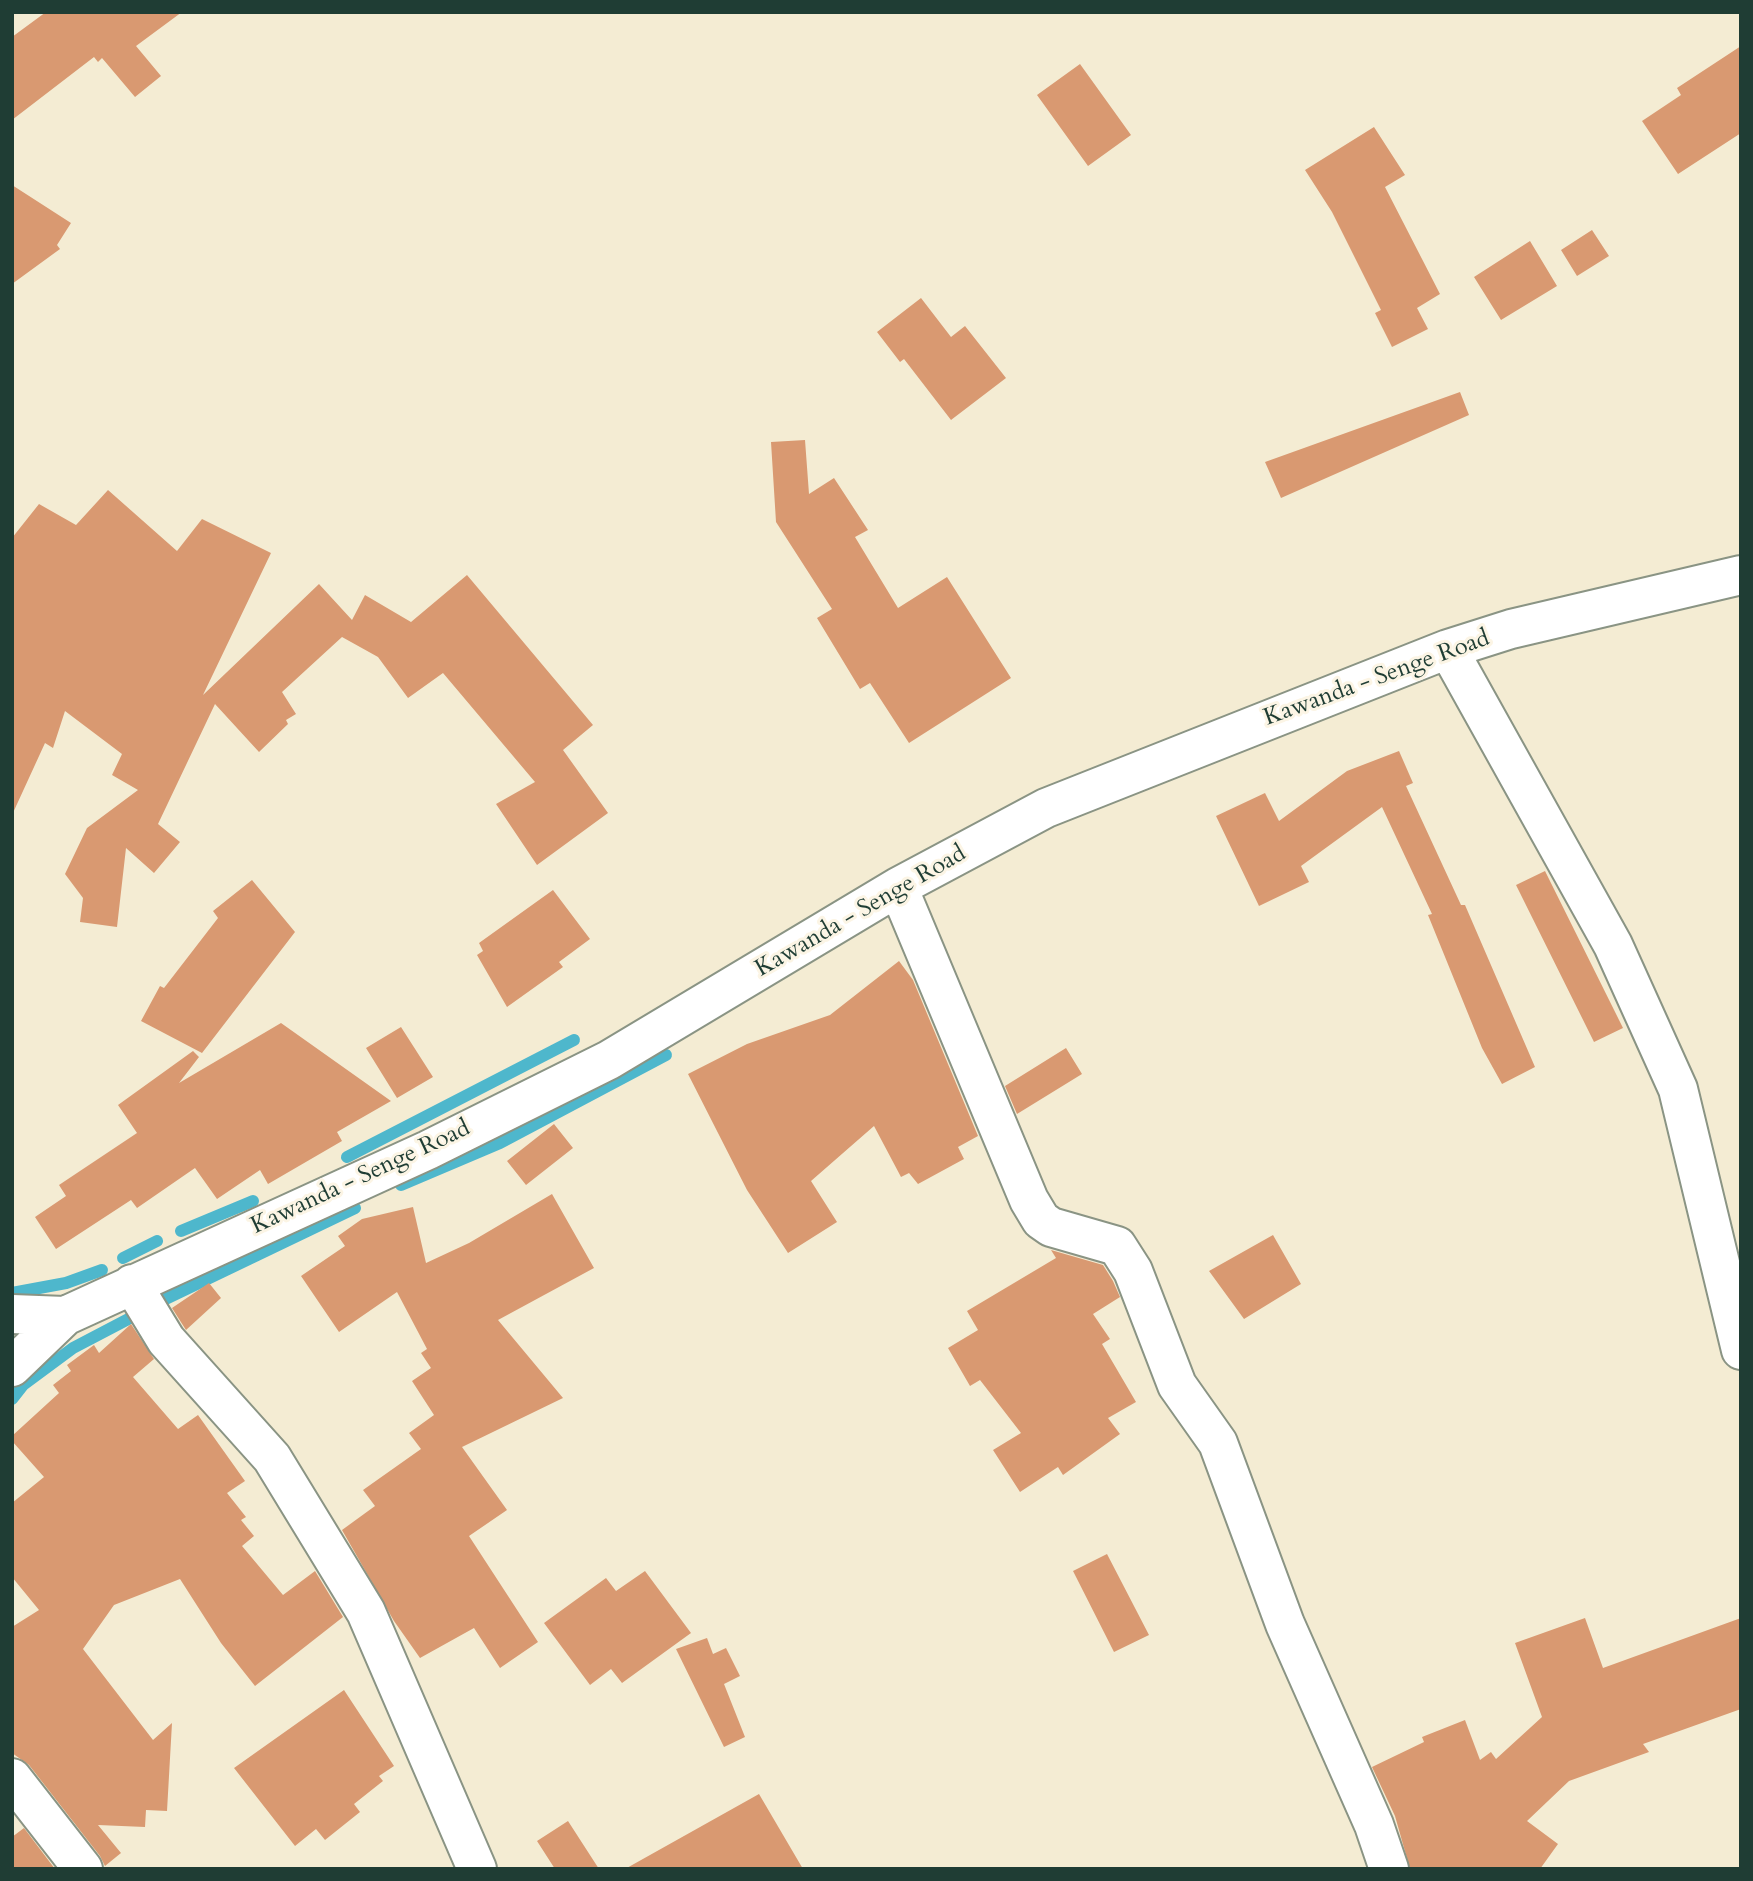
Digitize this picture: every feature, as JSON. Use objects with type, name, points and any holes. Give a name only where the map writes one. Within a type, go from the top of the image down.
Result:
[{"type":"street","name":"Kawanda - Senge Road","points":[[12,1314],[65,1315],[428,1150],[609,1060],[898,887],[1046,808],[1448,649],[1511,629],[1741,575]]},
{"type":"street","points":[[1448,649],[1612,945],[1678,1089],[1741,1350]]},
{"type":"street","points":[[898,887],[1029,1200],[1041,1220],[1051,1227],[1116,1246],[1133,1271],[1177,1385],[1218,1443],[1285,1624],[1374,1825],[1389,1869]]},
{"type":"street","points":[[132,1284],[166,1340],[272,1458],[352,1588],[382,1648],[477,1869]]},
{"type":"street","points":[[12,1367],[65,1315]]},
{"type":"street","points":[[12,1779],[83,1869]]},
{"type":"building","points":[[46,12],[182,12],[136,46],[161,76],[135,97],[102,58],[98,62],[94,57],[12,120],[12,37]]},
{"type":"building","points":[[1741,46],[1741,133],[1678,174],[1642,121],[1681,95],[1677,88]]},
{"type":"building","points":[[1080,64],[1131,135],[1088,166],[1037,95]]},
{"type":"building","points":[[1374,127],[1405,175],[1385,187],[1440,294],[1417,308],[1428,329],[1392,347],[1375,313],[1381,310],[1332,212],[1305,170]]},
{"type":"building","points":[[12,185],[71,223],[57,245],[60,249],[12,284]]},
{"type":"building","points":[[1592,230],[1609,256],[1577,276],[1561,250]]},
{"type":"building","points":[[1530,241],[1557,286],[1501,320],[1474,277]]},
{"type":"building","points":[[921,298],[951,337],[965,326],[1006,378],[951,420],[904,359],[900,362],[877,332]]},
{"type":"building","points":[[1460,392],[1469,415],[1281,498],[1265,462]]},
{"type":"building","points":[[805,440],[809,494],[834,478],[868,530],[855,537],[898,608],[947,577],[1011,678],[909,743],[870,683],[860,689],[817,618],[832,609],[776,522],[771,442]]},
{"type":"building","points":[[108,490],[177,551],[202,519],[271,553],[203,695],[319,584],[352,620],[365,595],[411,622],[467,575],[593,725],[563,750],[608,813],[537,865],[496,804],[535,782],[443,673],[408,698],[378,657],[342,637],[282,692],[296,714],[286,720],[288,724],[259,752],[215,704],[158,824],[180,842],[154,873],[126,848],[117,927],[80,922],[83,898],[65,874],[87,828],[138,790],[112,775],[122,754],[65,711],[53,748],[45,743],[12,815],[12,538],[39,504],[76,525]]},
{"type":"building","points":[[1399,751],[1413,783],[1406,786],[1461,905],[1465,905],[1535,1067],[1502,1084],[1482,1048],[1428,915],[1432,914],[1382,807],[1301,866],[1309,882],[1259,906],[1216,816],[1265,793],[1279,821],[1347,771]]},
{"type":"building","points":[[1545,871],[1623,1028],[1594,1042],[1516,885]]},
{"type":"building","points":[[252,880],[295,932],[202,1053],[141,1021],[160,986],[164,988],[218,918],[213,911]]},
{"type":"building","points":[[553,890],[590,939],[559,962],[563,967],[507,1007],[477,955],[483,951],[479,943]]},
{"type":"building","points":[[899,961],[913,980],[978,1136],[958,1147],[964,1159],[918,1184],[909,1173],[901,1177],[874,1126],[811,1181],[837,1222],[788,1253],[747,1190],[688,1074],[747,1044],[830,1015]]},
{"type":"building","points":[[281,1023],[391,1101],[337,1132],[342,1141],[268,1184],[260,1170],[217,1199],[195,1168],[137,1208],[131,1200],[56,1249],[35,1217],[66,1196],[59,1185],[137,1133],[118,1105],[193,1051],[199,1057],[179,1083]]},
{"type":"building","points":[[401,1027],[433,1077],[397,1098],[366,1048]]},
{"type":"building","points":[[1066,1048],[1082,1074],[1017,1114],[1005,1086]]},
{"type":"building","points":[[554,1124],[573,1148],[526,1185],[507,1161]]},
{"type":"building","points":[[552,1194],[594,1268],[498,1320],[563,1398],[462,1447],[507,1510],[469,1536],[538,1642],[500,1668],[474,1628],[420,1658],[394,1621],[342,1530],[375,1506],[363,1490],[421,1449],[409,1433],[434,1415],[412,1381],[431,1368],[421,1353],[427,1349],[397,1292],[339,1332],[301,1276],[345,1246],[338,1236],[362,1219],[413,1207],[426,1263],[469,1243]]},
{"type":"building","points":[[1273,1235],[1301,1284],[1244,1319],[1209,1271]]},
{"type":"building","points":[[1051,1250],[1103,1265],[1113,1281],[1120,1297],[1093,1314],[1110,1339],[1102,1344],[1136,1402],[1108,1418],[1120,1434],[1063,1475],[1058,1467],[1020,1492],[993,1450],[1021,1433],[980,1380],[970,1386],[948,1348],[978,1330],[967,1311],[1056,1258]]},
{"type":"building","points":[[209,1283],[221,1298],[186,1330],[172,1308]]},
{"type":"building","points":[[131,1324],[154,1359],[133,1377],[178,1429],[198,1415],[245,1481],[227,1493],[246,1517],[241,1520],[254,1536],[242,1546],[283,1595],[315,1571],[343,1617],[255,1686],[221,1643],[180,1579],[114,1605],[83,1649],[153,1740],[172,1723],[167,1811],[146,1810],[145,1827],[98,1825],[121,1853],[105,1866],[29,1765],[12,1753],[12,1627],[39,1610],[12,1577],[12,1503],[44,1477],[12,1441],[12,1436],[59,1393],[53,1385],[71,1371],[67,1365],[94,1345],[99,1353]]},
{"type":"building","points":[[1107,1554],[1149,1635],[1114,1652],[1073,1571]]},
{"type":"building","points":[[645,1571],[691,1633],[622,1683],[611,1669],[590,1685],[544,1623],[606,1578],[616,1591]]},
{"type":"building","points":[[1585,1618],[1603,1668],[1741,1618],[1741,1709],[1643,1744],[1649,1752],[1569,1781],[1527,1821],[1558,1844],[1540,1869],[1410,1869],[1395,1816],[1372,1767],[1424,1742],[1422,1737],[1465,1720],[1480,1760],[1491,1752],[1496,1759],[1542,1717],[1515,1643]]},
{"type":"building","points":[[707,1638],[713,1654],[726,1648],[740,1676],[724,1684],[745,1737],[724,1747],[676,1649]]},
{"type":"building","points":[[344,1690],[394,1766],[379,1776],[383,1781],[354,1804],[360,1812],[325,1840],[316,1829],[295,1846],[234,1768]]},
{"type":"building","points":[[759,1794],[803,1869],[625,1869]]},
{"type":"building","points":[[568,1821],[599,1869],[555,1869],[537,1841]]},
{"type":"building","points":[[24,1828],[55,1869],[12,1869],[12,1837]]},
{"type":"waterway","points":[[347,1157],[574,1040]]},
{"type":"waterway","points":[[401,1185],[500,1143],[666,1055]]},
{"type":"waterway","points":[[181,1231],[253,1201]]},
{"type":"waterway","points":[[157,1303],[355,1208]]},
{"type":"waterway","points":[[123,1258],[157,1241]]},
{"type":"waterway","points":[[12,1293],[66,1283],[102,1270]]},
{"type":"waterway","points":[[12,1399],[23,1385],[73,1348],[136,1315]]}]
